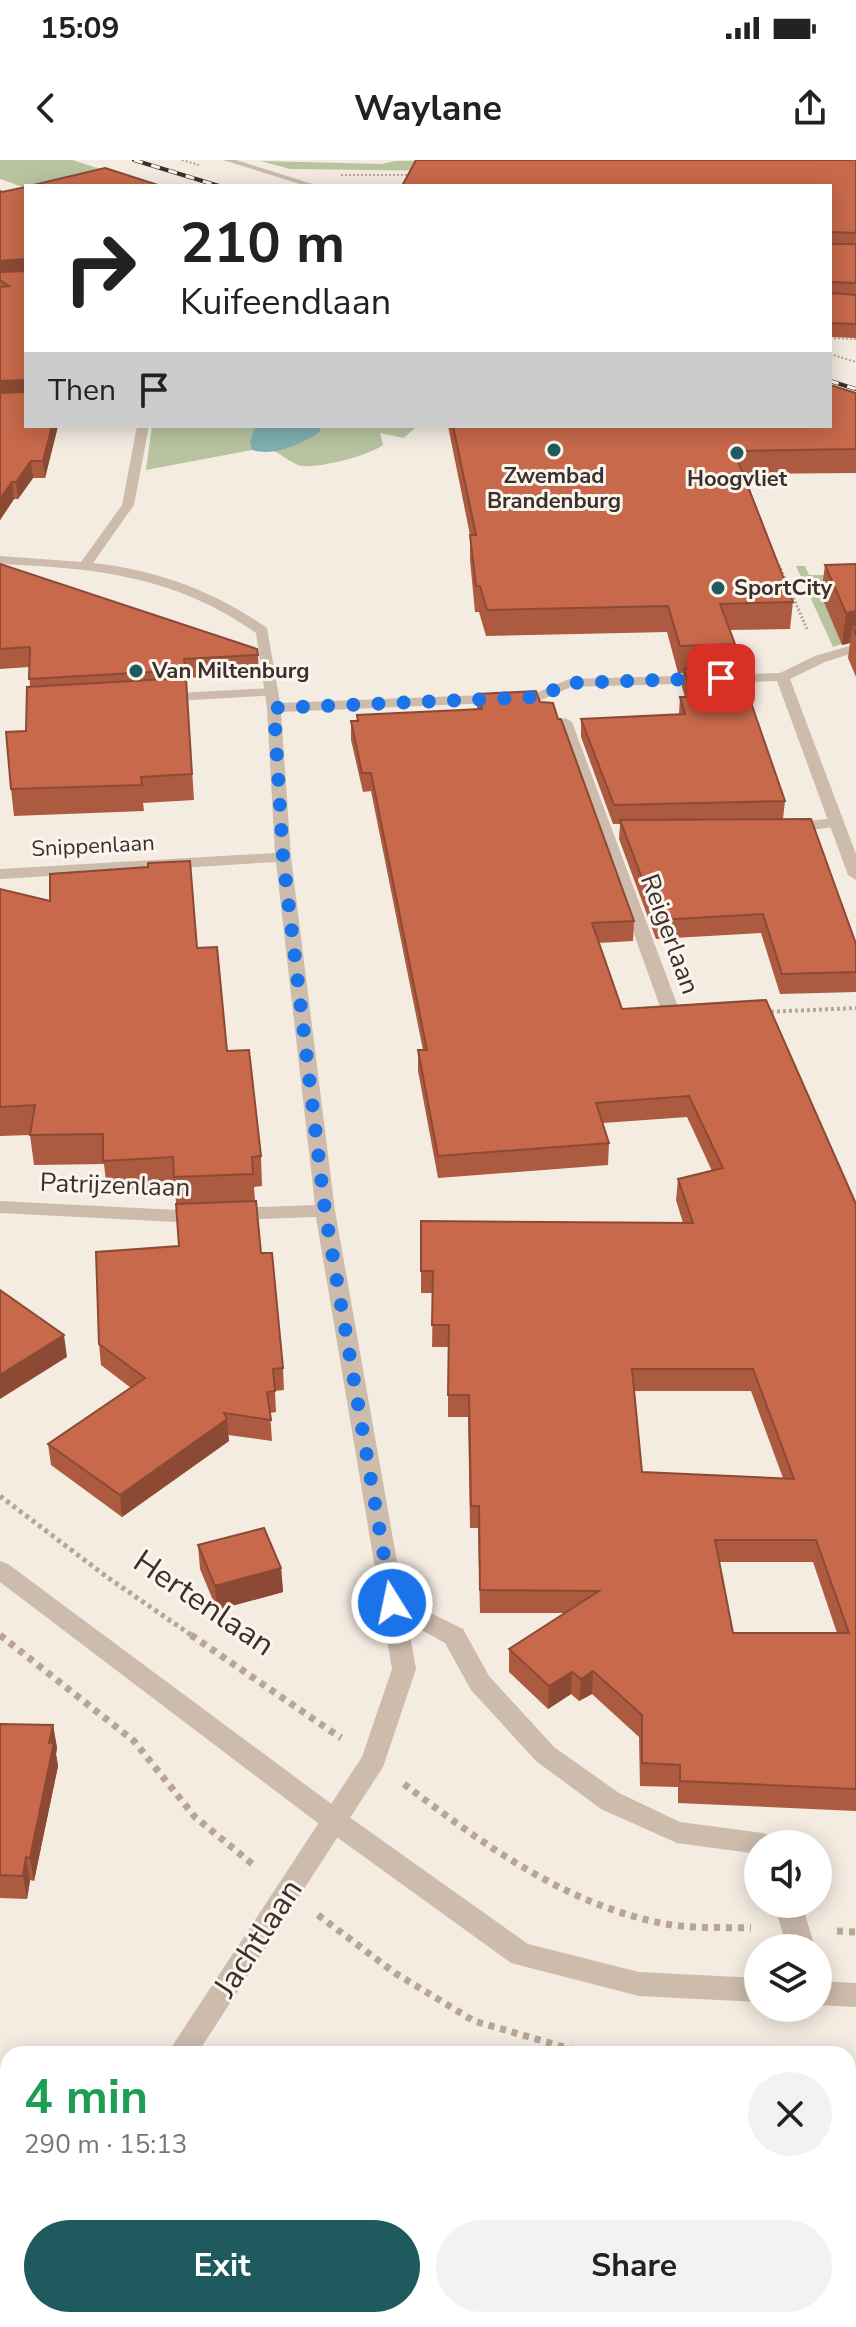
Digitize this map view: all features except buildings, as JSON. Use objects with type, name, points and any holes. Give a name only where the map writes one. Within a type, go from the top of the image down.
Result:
[{"type":"street","points":[[227,160],[308,184]]},
{"type":"street","points":[[86,564],[128,505],[143,428]]},
{"type":"street","name":"Jachtlaan","points":[[0,560],[86,564],[131,571],[194,590],[239,612],[262,631],[273,700],[283,857],[325,1211],[404,1669],[374,1760],[186,2046]]},
{"type":"street","points":[[152,699],[539,697],[569,683],[782,677],[820,659],[856,648]]},
{"type":"street","points":[[782,677],[856,875]]},
{"type":"street","name":"Reigerlaan","points":[[565,722],[613,832],[672,1015]]},
{"type":"street","points":[[776,828],[835,823]]},
{"type":"street","name":"Snippenlaan","points":[[0,874],[283,857]]},
{"type":"street","name":"Patrijzenlaan","points":[[0,1207],[177,1216],[325,1211]]},
{"type":"street","points":[[0,1570],[336,1822],[521,1954],[639,1984],[744,1989]]},
{"type":"street","points":[[392,1603],[454,1636],[480,1683],[545,1754],[610,1801],[677,1832],[744,1841]]},
{"type":"street","points":[[832,1994],[856,1995]]},
{"type":"path","points":[[292,179],[313,174],[421,175]]},
{"type":"path","points":[[832,338],[856,339]]},
{"type":"path","points":[[832,355],[856,362]]},
{"type":"path","points":[[777,560],[820,659]]},
{"type":"path","points":[[764,1012],[856,1008]]},
{"type":"path","name":"Hertenlaan","points":[[0,1496],[107,1577],[374,1760],[500,1856],[578,1899],[666,1925],[752,1934]]},
{"type":"path","points":[[0,1635],[134,1741],[195,1817],[286,1892],[395,1973],[474,2021],[560,2046]]},
{"type":"path","name":"Hertenlaan","points":[[832,1935],[856,1932]]},
{"type":"green space","points":[[0,160],[72,160],[148,184],[24,184],[24,187],[0,179]]},
{"type":"green space","points":[[483,160],[856,176],[290,169],[261,161],[382,164],[395,161]]},
{"type":"green space","points":[[152,428],[255,428],[252,450],[146,470]]},
{"type":"green space","points":[[321,428],[415,428],[404,438],[380,433],[383,445],[332,463],[302,466],[274,451],[288,448],[320,432]]},
{"type":"green space","points":[[796,566],[805,566],[809,575],[856,575],[856,639],[833,647]]},
{"type":"water","points":[[254,428],[321,428],[320,432],[305,441],[270,452],[252,450],[250,442]]},
{"type":"railway","points":[[134,160],[212,184]]},
{"type":"railway","points":[[832,382],[856,389]]},
{"type":"place","name":"Zwembad Brandenburg","points":[[554,450]]},
{"type":"place","name":"Hoogvliet","points":[[737,453]]},
{"type":"place","name":"SportCity","points":[[718,588]]},
{"type":"place","name":"Van Miltenburg","points":[[136,671]]},
{"type":"route","points":[[392,1603],[325,1211],[283,857],[274,708],[539,697],[569,683],[721,678]]}]
